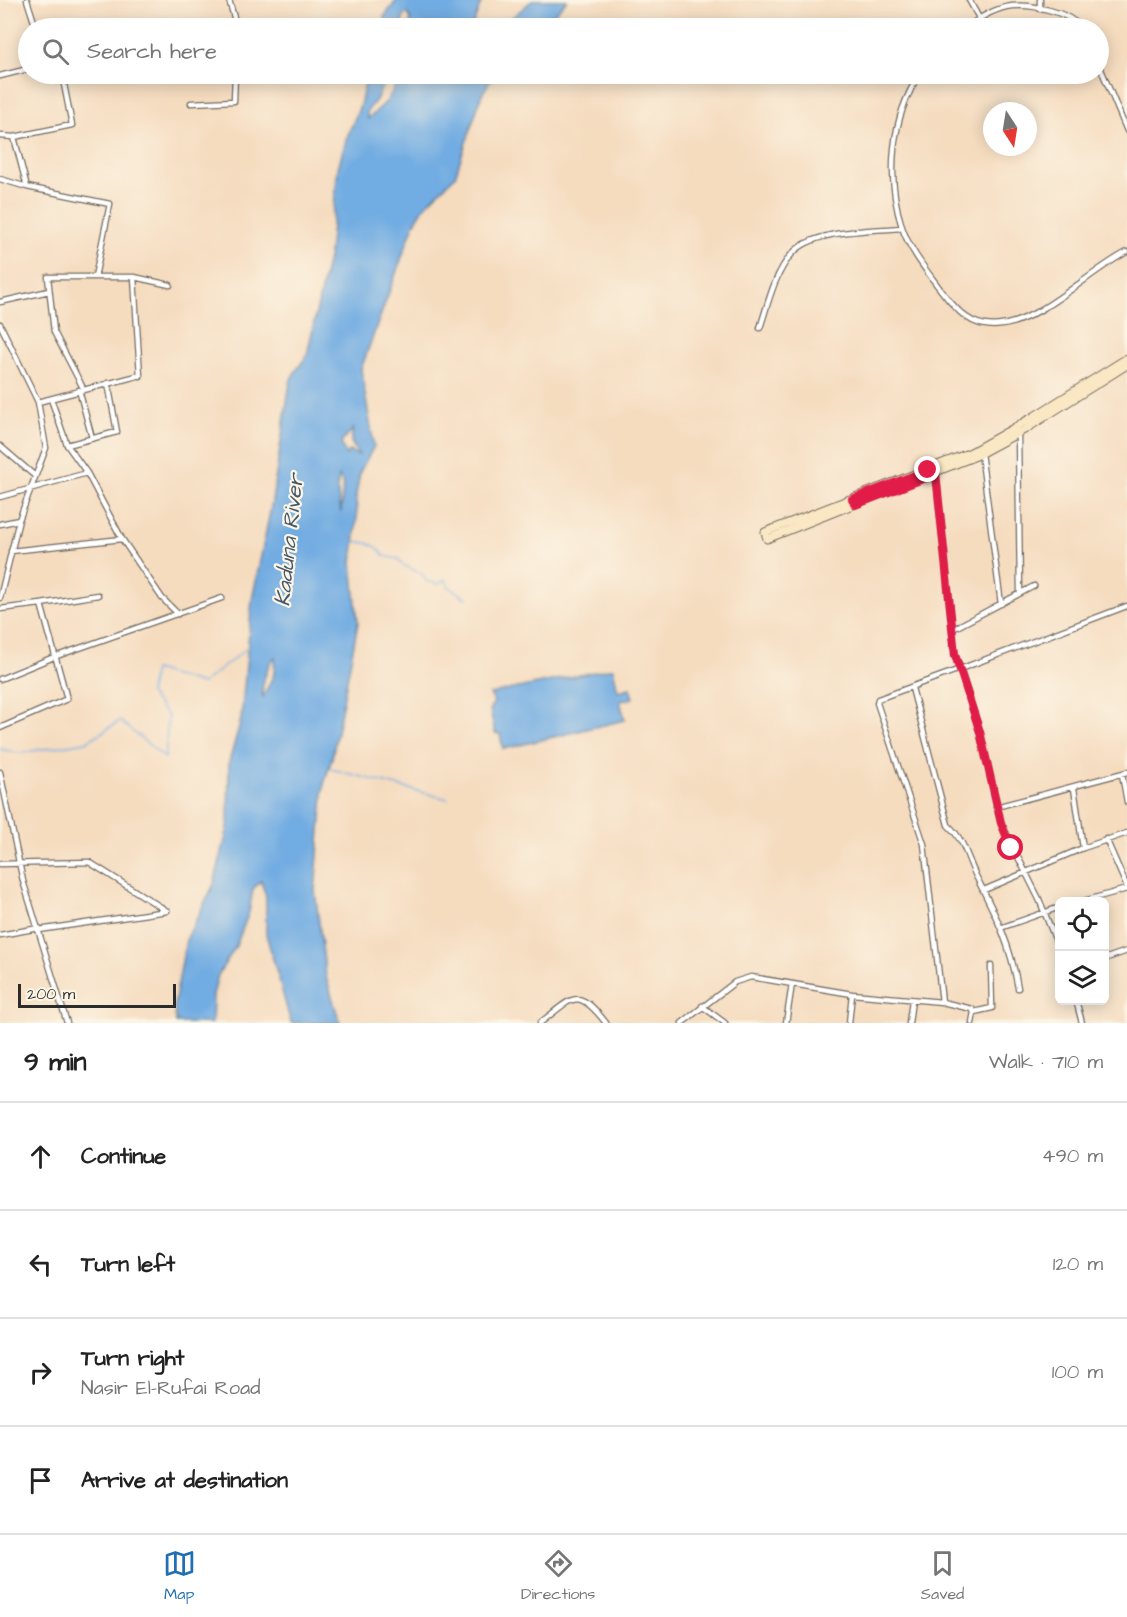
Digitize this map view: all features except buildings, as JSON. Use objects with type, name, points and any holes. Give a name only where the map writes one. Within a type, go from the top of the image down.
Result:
[{"type":"main road","points":[[853,502],[936,474],[981,453],[1018,433],[1127,358]]},
{"type":"main road","points":[[765,532],[767,539],[971,452],[1127,365]]},
{"type":"street","points":[[27,0],[33,18]]},
{"type":"street","points":[[229,0],[234,18]]},
{"type":"street","points":[[969,0],[979,18],[1012,6],[1040,9],[1067,18]]},
{"type":"street","points":[[1040,0],[1040,9]]},
{"type":"street","points":[[0,76],[18,72]]},
{"type":"street","points":[[0,136],[15,137],[72,125],[64,84]]},
{"type":"street","points":[[191,103],[234,101],[235,84]]},
{"type":"street","points":[[914,84],[901,108],[894,146],[893,185],[902,228],[924,268],[952,305],[968,321],[1001,326],[1023,320],[1105,264],[1127,252]]},
{"type":"street","points":[[1107,84],[1127,131]]},
{"type":"street","points":[[15,137],[27,187]]},
{"type":"street","points":[[0,179],[27,187],[110,204],[95,277]]},
{"type":"street","points":[[760,328],[780,272],[791,254],[805,244],[843,234],[902,228]]},
{"type":"street","points":[[92,438],[80,388],[54,332],[48,277],[134,277],[170,285]]},
{"type":"street","points":[[38,402],[80,388],[139,376],[134,277]]},
{"type":"street","points":[[0,302],[49,291]]},
{"type":"street","points":[[0,324],[38,402],[46,448],[19,520],[0,598]]},
{"type":"street","points":[[67,445],[117,432],[108,383]]},
{"type":"street","points":[[51,399],[67,445],[87,473],[122,539],[162,598],[178,614]]},
{"type":"street","points":[[1018,433],[1020,593]]},
{"type":"street","points":[[0,446],[35,476]]},
{"type":"street","points":[[981,453],[1001,604]]},
{"type":"street","points":[[0,497],[87,473]]},
{"type":"street","points":[[936,474],[955,655],[980,732],[1001,823],[1044,911],[1055,940]]},
{"type":"street","points":[[0,524],[19,520]]},
{"type":"street","points":[[11,551],[122,539]]},
{"type":"street","points":[[0,568],[8,566]]},
{"type":"street","points":[[953,629],[1034,586]]},
{"type":"street","points":[[0,609],[98,595]]},
{"type":"street","points":[[0,679],[54,657],[222,598]]},
{"type":"street","points":[[0,728],[67,699],[41,604]]},
{"type":"street","points":[[942,1002],[924,844],[877,703],[878,699],[1127,606]]},
{"type":"street","points":[[912,688],[948,825],[961,837],[1003,927],[1010,947],[1018,988]]},
{"type":"street","points":[[0,772],[23,881],[67,1023]]},
{"type":"street","points":[[996,807],[1124,773],[1127,802]]},
{"type":"street","points":[[1074,788],[1083,848]]},
{"type":"street","points":[[984,890],[1127,832]]},
{"type":"street","points":[[1097,897],[1127,888],[1106,839]]},
{"type":"street","points":[[0,864],[89,862],[167,911],[0,935]]},
{"type":"street","points":[[1003,927],[1055,908]]},
{"type":"street","points":[[1109,957],[1127,951]]},
{"type":"street","points":[[682,1023],[735,982],[760,977],[852,994],[942,1002],[974,1011],[992,1008],[991,966]]},
{"type":"street","points":[[786,1023],[792,984]]},
{"type":"street","points":[[849,1023],[852,994]]},
{"type":"street","points":[[540,1023],[571,1000],[580,998],[588,1001],[606,1023]]},
{"type":"street","points":[[909,1023],[912,1000]]},
{"type":"street","points":[[1077,1005],[1082,1023]]},
{"type":"street","points":[[702,1006],[725,1023]]},
{"type":"street","points":[[972,1023],[974,1011]]},
{"type":"water","points":[[397,0],[482,0],[476,18],[410,18],[407,13],[403,18],[384,17]]},
{"type":"water","points":[[533,0],[567,0],[551,18],[511,18]]},
{"type":"water","name":"Kaduna River","points":[[365,84],[383,84],[376,100],[367,111],[368,119],[387,101],[396,84],[488,84],[482,94],[455,176],[425,206],[414,224],[361,369],[374,446],[360,472],[356,495],[357,517],[352,563],[358,623],[332,758],[324,784],[315,891],[326,977],[340,1023],[291,1023],[266,934],[266,897],[261,881],[253,889],[249,912],[236,946],[218,975],[213,995],[212,1023],[176,1023],[174,1005],[186,940],[214,884],[228,828],[229,762],[241,720],[252,600],[271,507],[290,383],[308,351],[329,253],[338,168],[347,137],[360,106]],"holes":[[[353,429],[351,442],[359,455],[349,451],[346,455],[341,443]],[[339,476],[343,484],[341,513],[337,488]],[[275,657],[274,674],[263,697],[267,669]]]},
{"type":"water","points":[[613,668],[618,691],[630,688],[633,698],[620,701],[625,720],[503,749],[500,734],[495,733],[490,709],[494,702],[490,694]]},
{"type":"waterway","points":[[353,541],[371,544],[378,548],[384,556],[399,559],[401,564],[422,574],[426,581],[439,584],[445,579],[449,587],[467,598],[462,596]]},
{"type":"waterway","points":[[0,749],[20,753],[86,742],[120,721],[165,758],[168,716],[149,694],[154,670],[202,684],[251,645]]},
{"type":"waterway","points":[[327,768],[448,799]]},
{"type":"route","points":[[928,470],[852,499],[855,505],[936,474],[955,655],[980,732],[996,807],[1011,848]]}]
